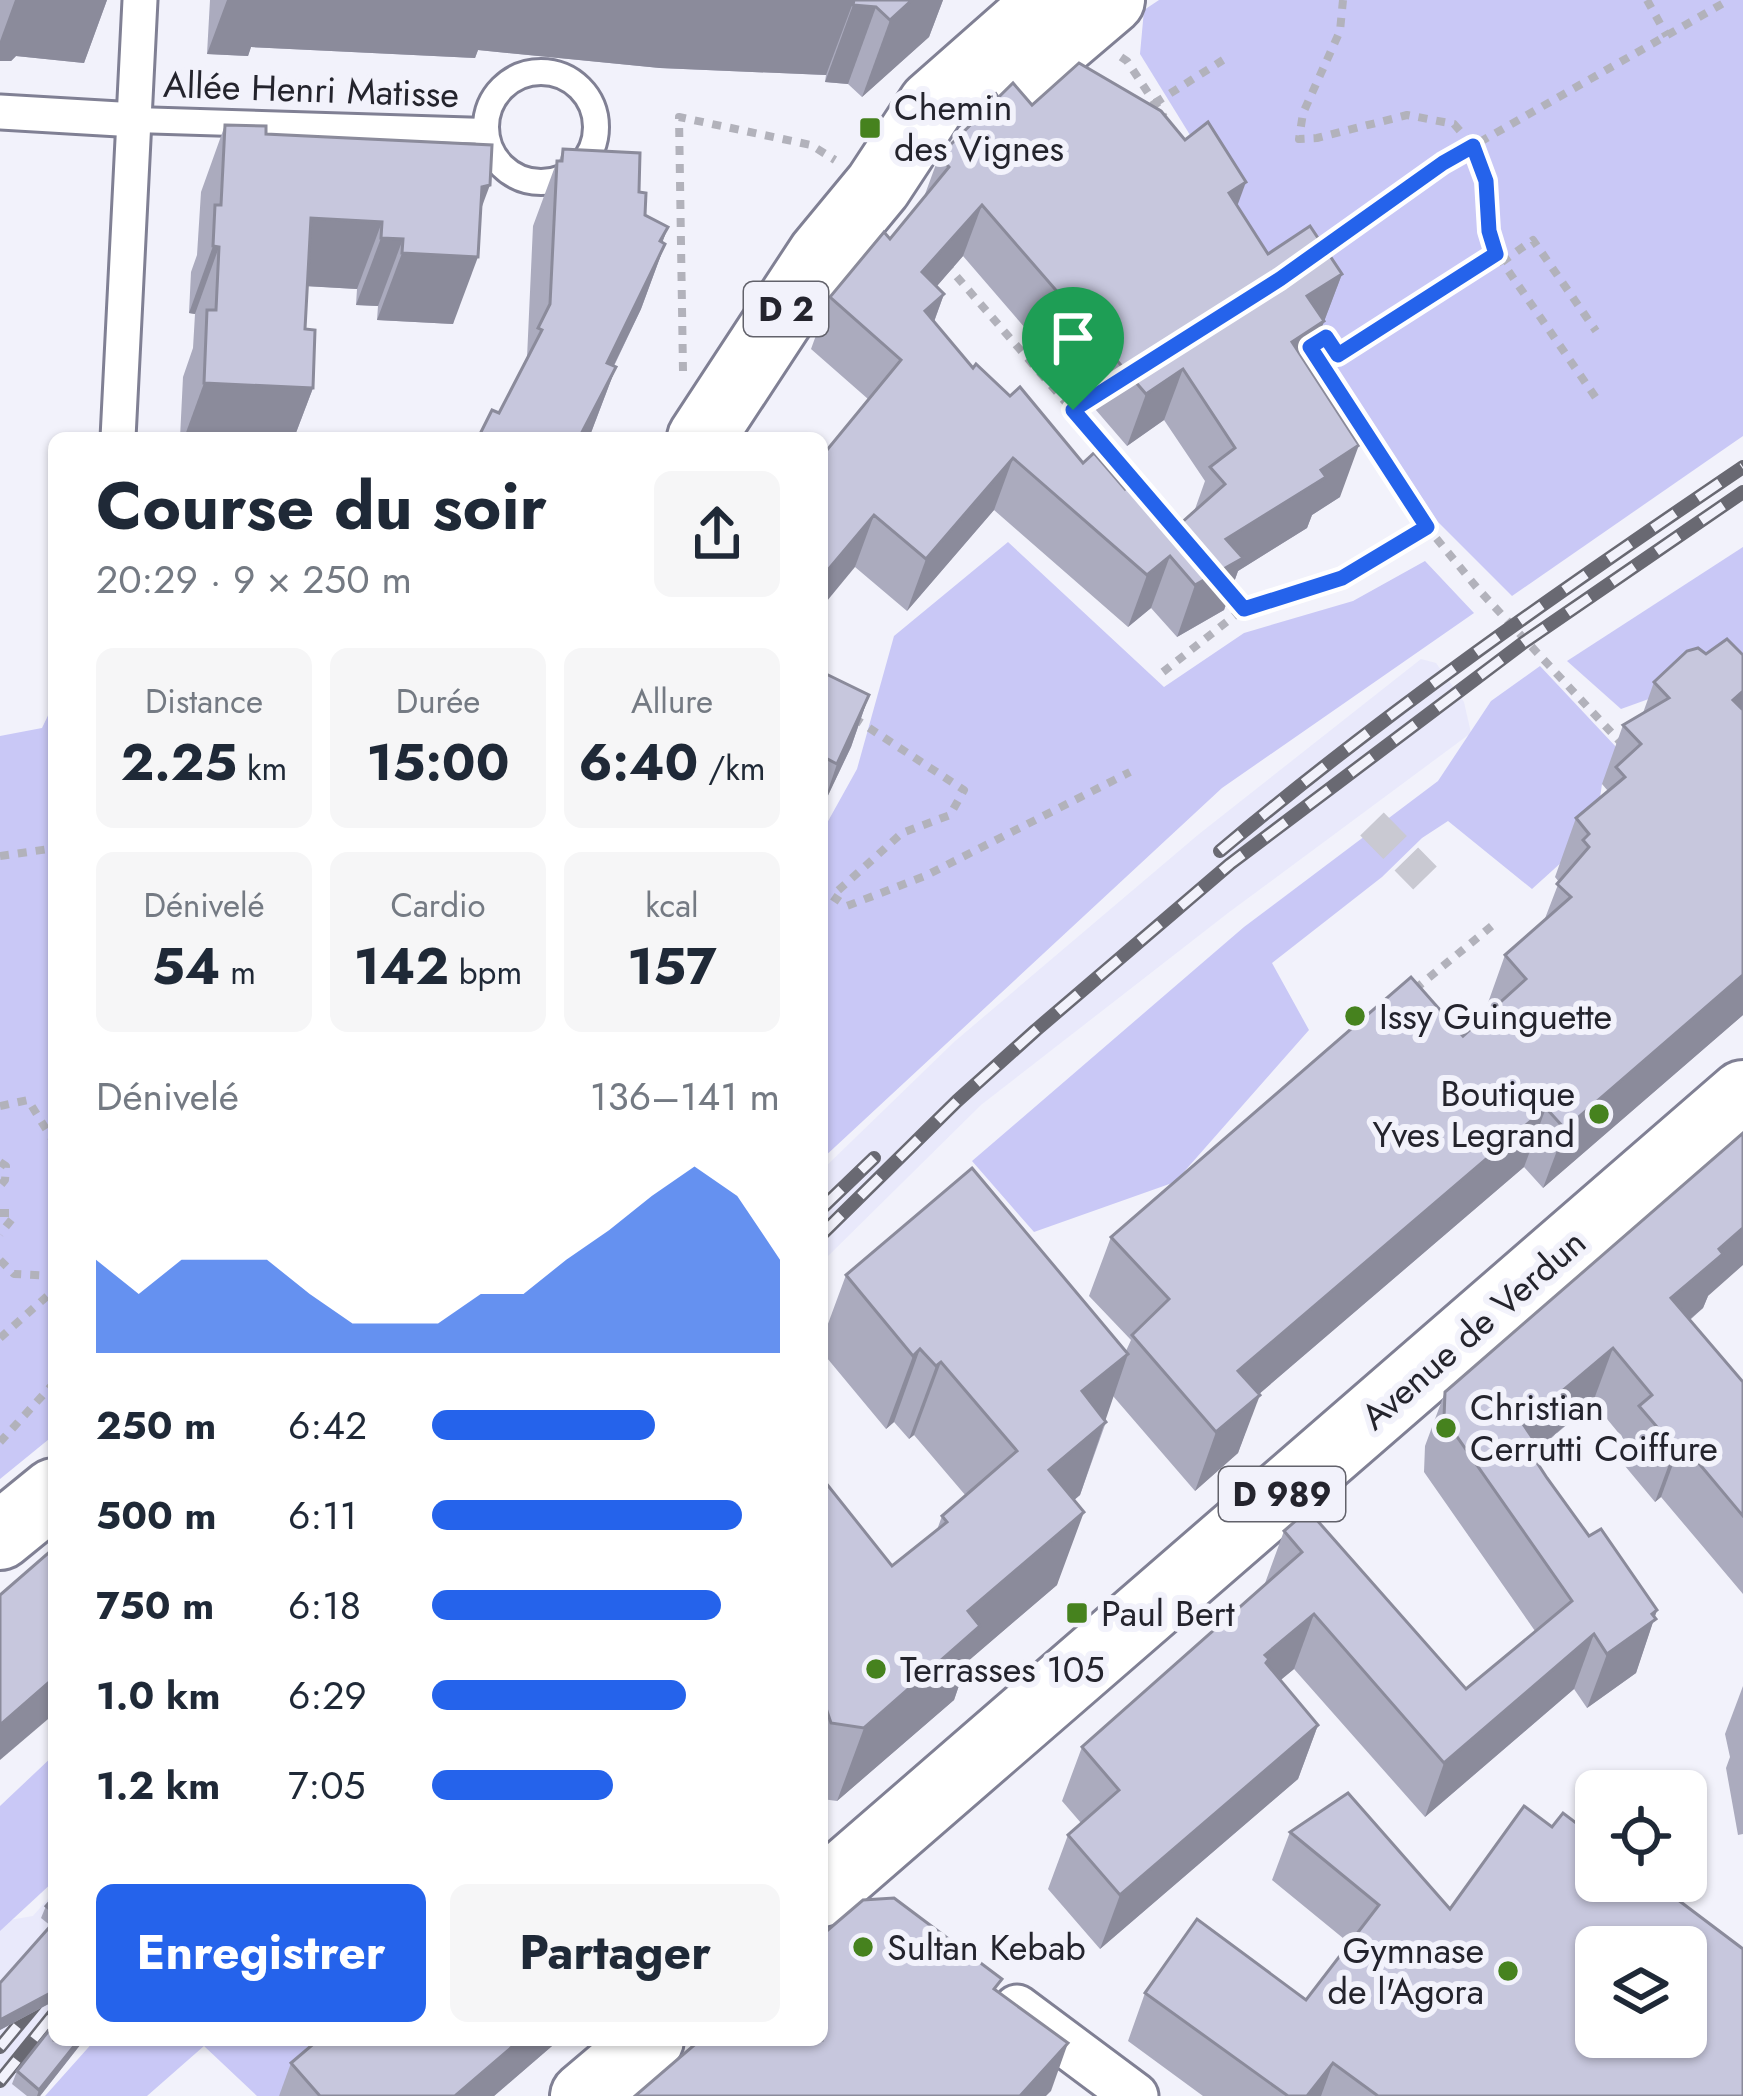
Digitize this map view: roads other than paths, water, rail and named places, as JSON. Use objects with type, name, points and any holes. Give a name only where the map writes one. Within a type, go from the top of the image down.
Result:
[{"type":"main road","name":"D 2","points":[[693,415],[878,186],[932,104],[1091,6]]},
{"type":"main road","name":"Avenue de Verdun","points":[[846,1890],[1743,1094]]},
{"type":"main road","points":[[0,1537],[48,1497]]},
{"type":"main road","points":[[584,2096],[643,2046]]},
{"type":"street","points":[[118,432],[140,0]]},
{"type":"street","points":[[0,112],[136,120]]},
{"type":"street","points":[[985,1984],[1135,2096]]},
{"type":"lane","name":"Allée Henri Matisse","points":[[541,71],[574,82],[587,95],[597,128],[594,146],[571,175],[534,183],[500,165],[489,149],[485,131],[495,95],[523,74],[541,71]]},
{"type":"lane","name":"Allée Henri Matisse","points":[[136,120],[485,131]]},
{"type":"tunnel","points":[[1372,824],[1425,878]]},
{"type":"railway","points":[[1220,851],[1476,652],[1743,467]]},
{"type":"railway","points":[[828,1228],[957,1101],[1230,864],[1523,643],[1743,492]]},
{"type":"railway","points":[[828,1202],[874,1158]]},
{"type":"railway","points":[[0,2047],[48,1989]]},
{"type":"railway","points":[[0,2081],[48,2021]]},
{"type":"place","name":"Chemin des Vignes","points":[[870,128]]},
{"type":"place","name":"Issy Guinguette","points":[[1355,1016]]},
{"type":"place","name":"Boutique Yves Legrand","points":[[1599,1114]]},
{"type":"place","name":"Christian Cerrutti Coiffure","points":[[1446,1428]]},
{"type":"place","name":"Paul Bert","points":[[1077,1613]]},
{"type":"place","name":"Terrasses 105","points":[[876,1669]]},
{"type":"place","name":"Sultan Kebab","points":[[863,1947]]},
{"type":"place","name":"Gymnase de l'Agora","points":[[1508,1971]]}]
